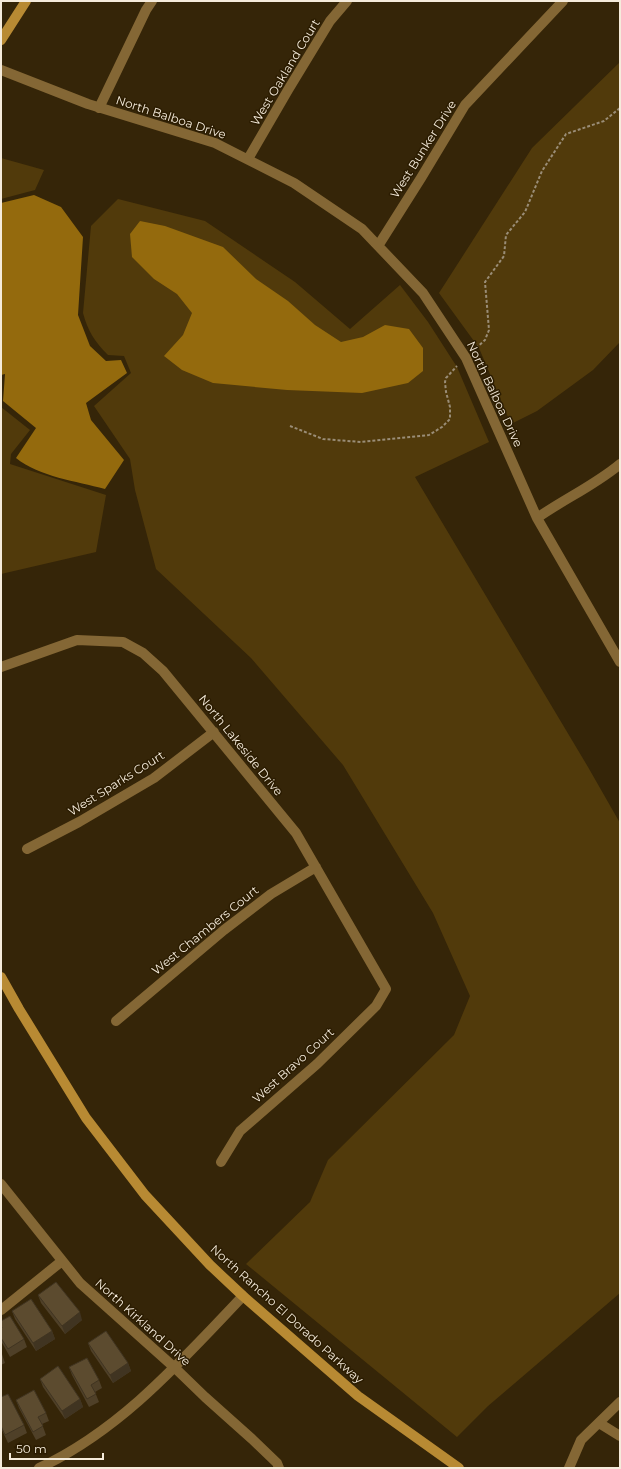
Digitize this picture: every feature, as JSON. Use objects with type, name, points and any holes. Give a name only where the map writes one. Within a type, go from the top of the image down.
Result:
[{"type":"street","points":[[1,40],[26,1]]},
{"type":"street","points":[[99,108],[146,10],[152,1]]},
{"type":"street","name":"West Oakland Court","points":[[248,159],[330,21],[347,1]]},
{"type":"street","name":"West Bunker Drive","points":[[378,246],[465,104],[563,1]]},
{"type":"street","name":"North Balboa Drive","points":[[1,70],[99,108],[215,143],[294,183],[362,230],[423,293],[466,358],[537,518],[620,662]]},
{"type":"street","points":[[537,518],[556,505],[608,475],[620,464]]},
{"type":"street","name":"North Lakeside Drive","points":[[1,668],[77,640],[123,642],[143,653],[163,671],[296,833],[386,989]]},
{"type":"street","name":"West Sparks Court","points":[[27,849],[78,822],[154,778],[214,732]]},
{"type":"street","name":"West Chambers Court","points":[[116,1021],[224,930],[271,894],[316,867]]},
{"type":"street","name":"North Rancho El Dorado Parkway","points":[[1,977],[86,1118],[145,1195],[210,1265],[243,1296],[358,1396],[459,1468]]},
{"type":"street","name":"West Bravo Court","points":[[221,1162],[240,1131],[317,1064],[376,1006],[386,989]]},
{"type":"street","name":"North Kirkland Drive","points":[[1,1184],[80,1283],[252,1439],[277,1463],[279,1468]]},
{"type":"street","points":[[1,1310],[62,1260]]},
{"type":"street","points":[[39,1468],[62,1457],[118,1418],[175,1368],[243,1296]]},
{"type":"street","points":[[569,1468],[581,1440],[620,1402]]},
{"type":"street","points":[[599,1423],[620,1436]]},
{"type":"path","points":[[476,348],[485,340],[489,330],[485,282],[504,256],[506,235],[525,212],[542,171],[566,134],[604,121],[620,108]]},
{"type":"path","points":[[290,426],[323,439],[361,442],[429,435],[442,427],[450,419],[450,407],[445,382],[446,378],[458,365]]},
{"type":"shaded area","points":[[620,62],[620,342],[593,370],[537,411],[511,424],[479,348],[439,293],[532,148]]},
{"type":"shaded area","points":[[1,158],[44,170],[35,190],[1,199]]},
{"type":"shaded area","points":[[34,195],[61,207],[83,237],[78,315],[90,346],[106,361],[121,360],[127,373],[86,403],[91,420],[124,460],[105,489],[47,474],[36,470],[16,458],[36,428],[3,401],[5,374],[1,375],[1,203]]},
{"type":"shaded area","points":[[118,199],[205,221],[295,282],[350,329],[400,285],[428,322],[457,367],[489,442],[415,477],[620,823],[620,1293],[488,1406],[457,1437],[246,1264],[310,1202],[328,1160],[454,1035],[470,996],[433,913],[343,765],[251,658],[156,569],[135,490],[130,459],[94,406],[131,373],[124,356],[108,355],[99,345],[89,331],[83,313],[91,226]]},
{"type":"shaded area","points":[[140,221],[165,226],[223,247],[256,279],[288,301],[315,325],[341,342],[363,337],[385,325],[409,329],[423,348],[423,371],[408,383],[362,393],[287,390],[213,383],[182,370],[164,356],[183,335],[192,313],[177,294],[154,279],[132,257],[130,234]]},
{"type":"shaded area","points":[[1,407],[30,430],[11,454],[10,464],[106,495],[96,552],[1,574]]},
{"type":"building","points":[[56,1282],[80,1312],[62,1326],[38,1295]]},
{"type":"building","points":[[31,1299],[52,1331],[33,1343],[12,1311]]},
{"type":"building","points":[[10,1316],[24,1339],[8,1349],[1,1338],[1,1321]]},
{"type":"building","points":[[106,1331],[128,1363],[110,1375],[88,1343]]},
{"type":"building","points":[[87,1358],[99,1380],[91,1385],[96,1394],[87,1399],[69,1367]]},
{"type":"building","points":[[58,1366],[80,1399],[62,1411],[40,1379]]},
{"type":"building","points":[[34,1390],[46,1413],[38,1417],[43,1426],[33,1432],[16,1400]]},
{"type":"building","points":[[8,1394],[24,1425],[5,1435],[1,1426],[1,1397]]}]
